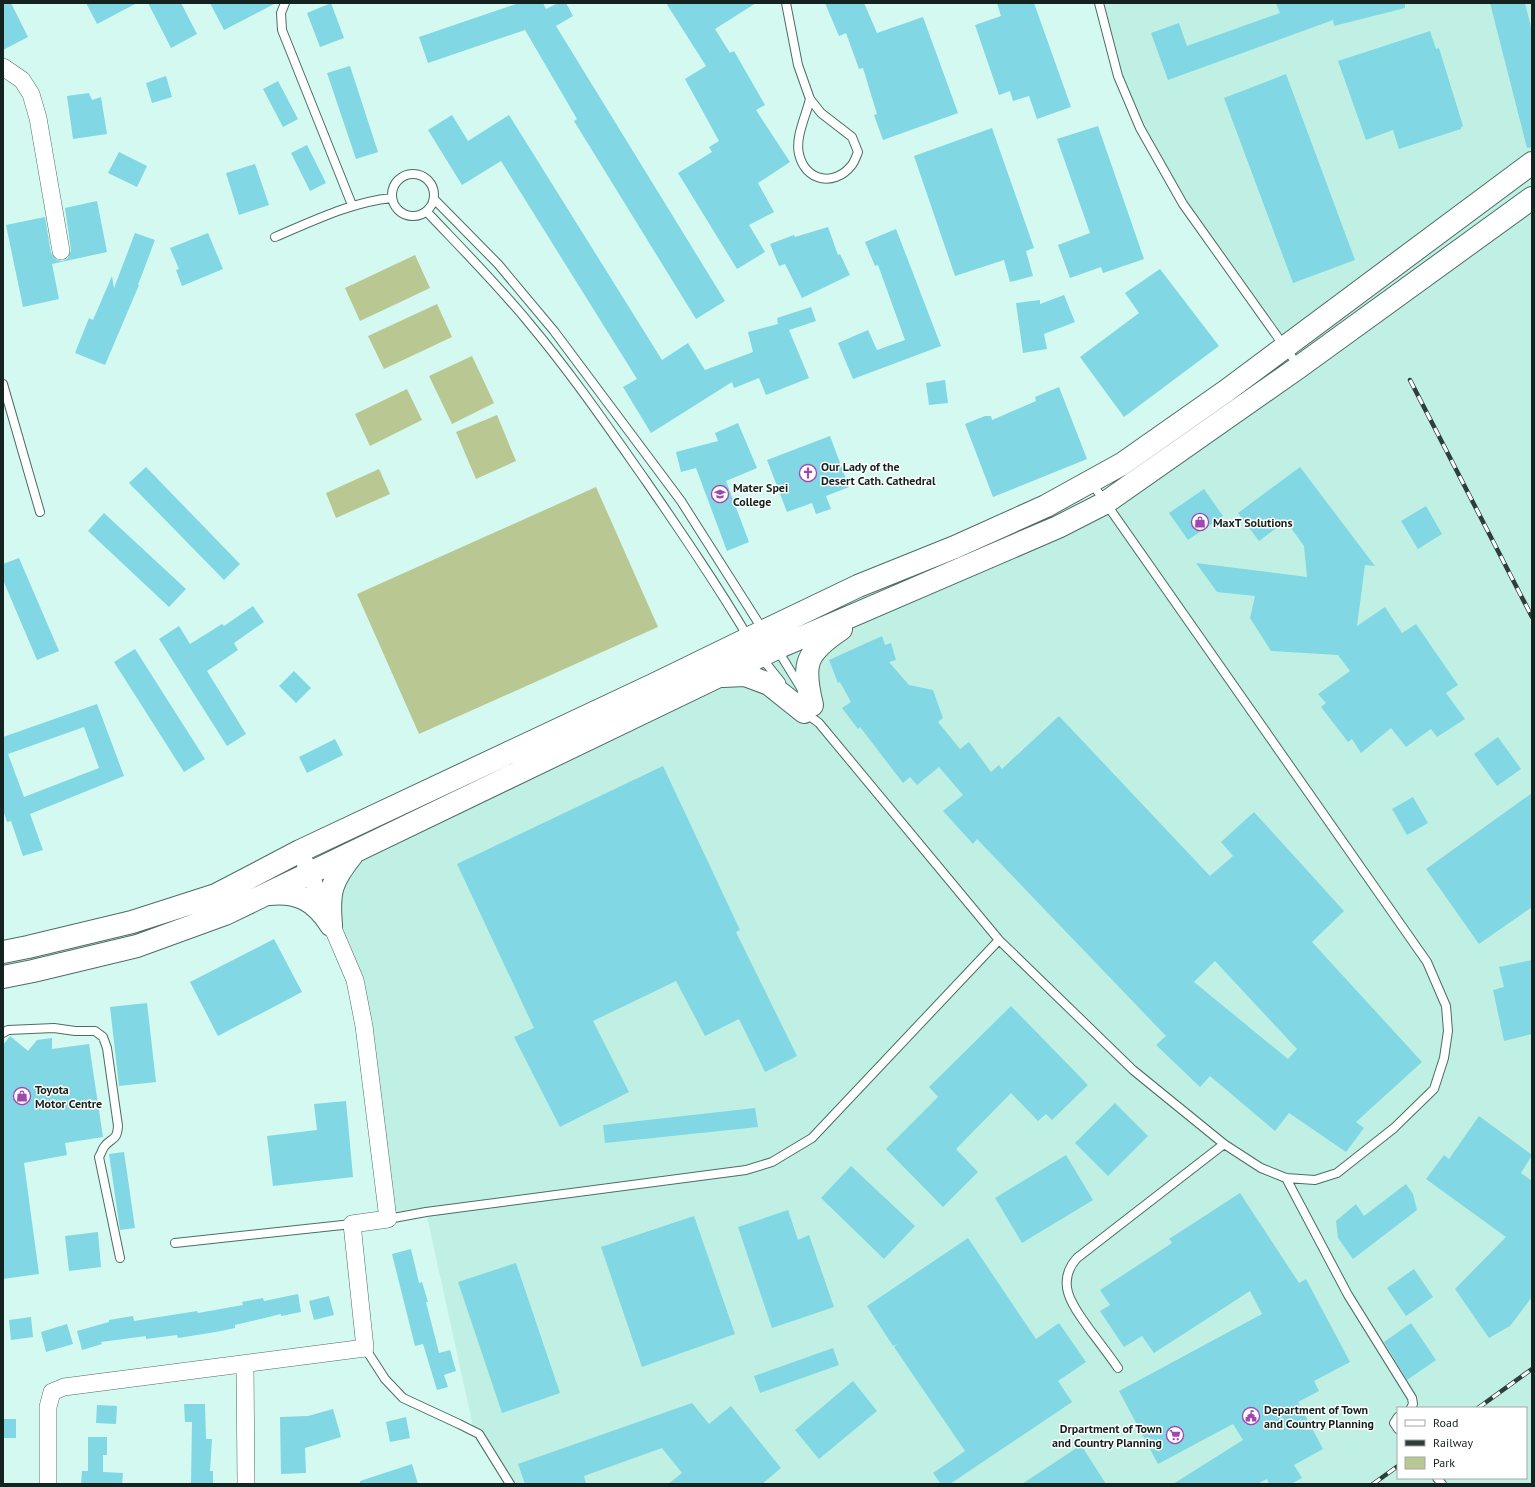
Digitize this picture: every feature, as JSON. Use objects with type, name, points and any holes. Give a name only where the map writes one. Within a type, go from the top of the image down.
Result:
[{"type":"main road","points":[[3,977],[33,972],[137,946],[225,914],[720,676],[763,643],[858,586],[955,547],[1046,506],[1122,464],[1226,391],[1532,163]]},
{"type":"main road","points":[[3,952],[28,948],[132,922],[216,895],[300,851],[653,685],[763,643],[865,609],[1058,527],[1105,503],[1299,367],[1532,198]]},
{"type":"main road","points":[[1435,235],[1450,258]]},
{"type":"main road","points":[[858,586],[865,609]]},
{"type":"main road","points":[[811,714],[806,674],[813,652],[824,640],[850,624],[865,609]]},
{"type":"main road","points":[[720,676],[745,675],[769,684],[811,714]]},
{"type":"main road","points":[[331,925],[329,907],[334,879],[354,852]]},
{"type":"main road","points":[[266,894],[288,893],[301,897],[322,910],[331,925]]},
{"type":"street","points":[[3,67],[22,80],[31,94],[38,118],[61,251]]},
{"type":"street","points":[[48,1484],[48,1407],[52,1392],[64,1387],[365,1348],[352,1224],[388,1218],[364,1026],[355,980],[300,851]]},
{"type":"street","points":[[245,1364],[246,1484]]},
{"type":"lane","points":[[285,3],[281,13],[282,30],[352,205]]},
{"type":"lane","points":[[786,3],[798,65],[810,100],[821,113],[852,137],[858,152],[852,166],[842,174],[831,179],[817,178],[805,168],[799,154],[799,139],[810,100]]},
{"type":"lane","points":[[1099,3],[1118,76],[1140,128],[1183,204],[1284,348],[1299,367]]},
{"type":"lane","points":[[414,174],[425,177],[433,187],[434,199],[432,206],[427,212],[420,216],[405,215],[394,205],[392,198],[394,186],[397,180],[402,177],[414,174]]},
{"type":"lane","points":[[275,237],[352,205],[374,199],[392,198]]},
{"type":"lane","points":[[434,199],[498,264],[554,331],[681,501],[763,643],[811,714]]},
{"type":"lane","points":[[427,212],[492,280],[529,322],[623,448],[711,575],[763,643],[811,714],[999,940],[1133,1070],[1224,1144],[1261,1168],[1286,1178],[1315,1180],[1337,1174],[1394,1128],[1434,1089],[1444,1058],[1448,1031],[1446,1006],[1427,962],[1091,482]]},
{"type":"lane","points":[[3,384],[40,512]]},
{"type":"lane","points":[[388,1218],[746,1170],[772,1162],[812,1138],[999,940]]},
{"type":"lane","points":[[3,1033],[8,1030],[54,1028],[75,1031],[95,1031],[103,1037],[107,1048],[118,1126],[117,1135],[113,1141],[104,1146],[99,1157],[120,1258]]},
{"type":"lane","points":[[1118,1368],[1072,1304],[1066,1288],[1070,1266],[1077,1258],[1224,1144]]},
{"type":"lane","points":[[1286,1178],[1348,1295],[1412,1398],[1413,1404],[1412,1407]]},
{"type":"lane","points":[[176,1243],[352,1224]]},
{"type":"lane","points":[[365,1348],[384,1379],[403,1398],[479,1434],[510,1484]]},
{"type":"lane","points":[[1397,1418],[1394,1423],[1397,1428]]},
{"type":"shaded area","points":[[1099,3],[1532,3],[1532,1484],[508,1484],[476,1440],[426,1212],[388,1219],[364,1026],[310,873],[1058,527],[1299,367],[1183,204],[1118,76]]},
{"type":"green space","points":[[415,255],[430,288],[360,321],[345,288]]},
{"type":"green space","points":[[437,304],[452,337],[384,369],[368,336]]},
{"type":"green space","points":[[472,356],[494,403],[452,424],[429,376]]},
{"type":"green space","points":[[407,389],[422,420],[370,446],[355,414]]},
{"type":"green space","points":[[497,415],[516,461],[476,479],[456,432]]},
{"type":"green space","points":[[379,469],[390,494],[336,518],[326,493]]},
{"type":"green space","points":[[596,487],[658,627],[419,734],[357,594]]},
{"type":"building","points":[[3,3],[11,3],[28,37],[3,50]]},
{"type":"building","points":[[86,3],[137,3],[97,24]]},
{"type":"building","points":[[148,3],[181,3],[197,34],[171,48]]},
{"type":"building","points":[[210,3],[276,3],[224,30]]},
{"type":"building","points":[[331,3],[344,38],[320,47],[307,13]]},
{"type":"building","points":[[519,3],[543,3],[546,9],[558,3],[566,3],[573,16],[556,26],[725,301],[696,319],[574,121],[577,119],[525,30],[428,63],[419,37]]},
{"type":"building","points":[[666,3],[756,3],[715,29],[730,53],[734,51],[765,105],[756,110],[790,162],[758,183],[774,212],[749,225],[765,252],[737,269],[678,173],[712,152],[709,147],[719,141],[685,79],[706,66]]},
{"type":"building","points":[[825,3],[864,3],[877,33],[923,17],[958,113],[883,140],[874,115],[877,114],[863,68],[859,69],[846,33],[839,36]]},
{"type":"building","points":[[997,3],[1034,3],[1071,107],[1037,119],[1029,96],[1013,101],[1010,91],[999,95],[975,25],[1001,16]]},
{"type":"building","points":[[1276,3],[1405,3],[1405,8],[1334,26],[1333,20],[1168,80],[1151,33],[1179,23],[1187,46],[1280,13]]},
{"type":"building","points":[[1490,3],[1525,3],[1532,31],[1532,147],[1527,148]]},
{"type":"building","points":[[1430,31],[1436,49],[1439,48],[1463,126],[1461,129],[1399,149],[1393,130],[1366,140],[1338,61]]},
{"type":"building","points":[[350,66],[378,152],[356,159],[327,73]]},
{"type":"building","points":[[1286,74],[1355,260],[1293,283],[1224,98]]},
{"type":"building","points":[[166,76],[172,97],[152,103],[146,83]]},
{"type":"building","points":[[278,81],[298,119],[283,127],[263,89]]},
{"type":"building","points":[[89,93],[92,100],[101,97],[107,134],[73,139],[67,96]]},
{"type":"building","points":[[452,115],[468,141],[509,115],[662,360],[688,343],[705,370],[753,352],[748,332],[778,324],[777,318],[811,307],[816,321],[789,330],[809,378],[766,395],[759,378],[734,388],[732,382],[651,433],[623,387],[637,379],[501,161],[462,185],[428,130]]},
{"type":"building","points":[[1098,126],[1144,259],[1103,273],[1101,267],[1070,278],[1058,245],[1090,233],[1057,139]]},
{"type":"building","points":[[992,128],[1034,248],[1026,251],[1033,276],[1010,282],[1004,260],[955,276],[914,156]]},
{"type":"building","points":[[307,145],[326,183],[310,191],[291,153]]},
{"type":"building","points":[[119,152],[147,166],[137,187],[108,173]]},
{"type":"building","points":[[255,164],[269,205],[239,215],[226,173]]},
{"type":"building","points":[[97,201],[107,252],[52,264],[59,299],[23,307],[6,225],[45,217],[51,253],[57,260],[63,261],[68,258],[71,250],[65,208]]},
{"type":"building","points":[[828,227],[838,255],[840,254],[850,275],[802,298],[785,264],[779,266],[770,244],[794,235],[795,237]]},
{"type":"building","points":[[896,229],[941,346],[853,379],[838,343],[868,330],[877,350],[905,340],[878,265],[875,266],[865,242]]},
{"type":"building","points":[[135,233],[155,240],[139,285],[105,365],[75,353],[89,318],[93,320],[112,276],[114,288]]},
{"type":"building","points":[[208,233],[223,269],[182,286],[176,270],[179,269],[170,248]]},
{"type":"building","points":[[1160,269],[1219,346],[1124,417],[1080,357],[1139,313],[1125,293]]},
{"type":"building","points":[[1064,295],[1075,322],[1044,334],[1047,349],[1023,353],[1016,303],[1040,300],[1040,304]]},
{"type":"building","points":[[945,380],[948,403],[929,405],[926,383]]},
{"type":"building","points":[[1059,387],[1087,459],[993,497],[965,424],[985,416],[991,416],[992,420],[1036,401],[1035,397]]},
{"type":"building","points":[[738,423],[757,468],[726,481],[749,542],[727,551],[696,468],[681,472],[676,452],[718,441],[715,433]]},
{"type":"building","name":"Our Lady of the Desert Cath. Cathedral","points":[[830,436],[849,487],[826,496],[831,509],[816,514],[812,503],[787,512],[767,460]]},
{"type":"building","points":[[146,467],[240,564],[224,580],[129,483]]},
{"type":"building","points":[[1300,467],[1375,566],[1365,565],[1357,626],[1385,607],[1402,633],[1416,624],[1458,685],[1446,693],[1465,719],[1437,737],[1431,729],[1406,747],[1391,728],[1361,753],[1352,739],[1348,742],[1321,707],[1326,703],[1318,694],[1350,671],[1338,655],[1271,651],[1250,618],[1255,596],[1217,592],[1196,563],[1307,577],[1304,546],[1286,521],[1259,541],[1238,513]]},
{"type":"building","points":[[1204,489],[1223,516],[1188,540],[1169,513]]},
{"type":"building","points":[[1426,506],[1442,534],[1418,549],[1401,521]]},
{"type":"building","points":[[104,513],[186,589],[169,607],[88,531]]},
{"type":"building","points":[[19,558],[59,651],[37,660],[3,580],[3,564]]},
{"type":"building","points":[[253,606],[264,622],[234,643],[238,650],[207,671],[246,734],[227,746],[159,639],[179,626],[190,644],[222,624],[224,626]]},
{"type":"building","points":[[882,636],[885,645],[891,643],[896,660],[889,662],[909,685],[933,690],[943,718],[938,722],[960,749],[969,742],[991,772],[999,765],[1002,769],[1059,716],[1210,876],[1233,856],[1221,842],[1254,812],[1344,911],[1312,942],[1422,1062],[1356,1122],[1364,1128],[1346,1152],[1289,1113],[1275,1131],[1210,1076],[1200,1087],[1156,1045],[1166,1036],[977,839],[973,844],[943,811],[963,795],[939,767],[917,785],[910,777],[903,783],[860,727],[858,729],[842,708],[851,702],[840,682],[838,683],[829,660]],"holes":[[[1215,961],[1297,1049],[1288,1059],[1194,982]]]},
{"type":"building","points":[[135,649],[205,759],[184,772],[114,662]]},
{"type":"building","points":[[294,671],[311,688],[296,703],[279,686]]},
{"type":"building","points":[[97,704],[124,776],[30,814],[43,850],[23,856],[11,821],[7,822],[3,810],[3,737]],"holes":[[[84,727],[99,768],[24,797],[8,754]]]},
{"type":"building","points":[[1498,737],[1521,769],[1497,786],[1474,754]]},
{"type":"building","points":[[335,739],[343,755],[307,773],[299,757]]},
{"type":"building","points":[[663,766],[740,930],[736,932],[797,1056],[765,1072],[739,1019],[705,1036],[676,981],[593,1021],[629,1092],[560,1127],[514,1037],[534,1028],[457,864]]},
{"type":"building","points":[[1532,793],[1532,907],[1479,944],[1426,869]]},
{"type":"building","points":[[1413,797],[1428,823],[1407,835],[1392,809]]},
{"type":"building","points":[[274,939],[302,992],[218,1036],[190,982]]},
{"type":"building","points":[[1532,960],[1532,1034],[1504,1041],[1493,990],[1504,987],[1499,967]]},
{"type":"building","points":[[147,1003],[156,1082],[119,1086],[110,1007]]},
{"type":"building","points":[[1011,1006],[1088,1085],[1052,1120],[1046,1114],[1038,1121],[1011,1093],[956,1149],[978,1172],[943,1207],[886,1149],[938,1097],[929,1087]]},
{"type":"building","points":[[10,1036],[28,1051],[37,1040],[52,1038],[52,1049],[89,1044],[103,1137],[65,1143],[67,1155],[24,1163],[39,1274],[3,1279],[3,1045]]},
{"type":"building","points":[[346,1101],[353,1177],[273,1186],[267,1136],[317,1130],[314,1104]]},
{"type":"building","points":[[1115,1103],[1148,1136],[1108,1176],[1075,1143]]},
{"type":"building","points":[[755,1108],[758,1127],[605,1143],[603,1125]]},
{"type":"building","points":[[1479,1116],[1532,1155],[1521,1173],[1532,1181],[1532,1297],[1510,1326],[1489,1338],[1455,1289],[1506,1237],[1426,1179],[1444,1155],[1449,1159]]},
{"type":"building","points":[[124,1152],[135,1228],[120,1230],[109,1154]]},
{"type":"building","points":[[1066,1155],[1093,1200],[1022,1243],[995,1198]]},
{"type":"building","points":[[851,1166],[915,1226],[884,1259],[821,1198]]},
{"type":"building","points":[[1406,1184],[1413,1194],[1417,1210],[1353,1259],[1338,1238],[1336,1221],[1356,1204],[1364,1216]]},
{"type":"building","points":[[1240,1193],[1299,1283],[1306,1279],[1350,1362],[1314,1381],[1319,1391],[1298,1402],[1323,1449],[1294,1465],[1302,1478],[1291,1484],[1269,1484],[1267,1479],[1257,1484],[1173,1484],[1243,1440],[1233,1424],[1158,1464],[1119,1391],[1262,1314],[1250,1291],[1154,1353],[1142,1336],[1124,1347],[1100,1311],[1110,1305],[1100,1290],[1172,1243],[1169,1239]]},
{"type":"building","points":[[788,1210],[798,1240],[809,1235],[834,1307],[772,1328],[738,1227]]},
{"type":"building","points":[[694,1216],[735,1334],[642,1367],[601,1247]]},
{"type":"building","points":[[98,1232],[101,1267],[69,1271],[65,1236]]},
{"type":"building","points":[[968,1238],[1036,1339],[1059,1323],[1086,1362],[1058,1381],[1072,1402],[950,1484],[941,1484],[933,1473],[965,1451],[894,1347],[898,1344],[893,1346],[867,1306]]},
{"type":"building","points":[[411,1249],[419,1283],[422,1282],[428,1302],[426,1302],[439,1353],[450,1350],[456,1371],[444,1375],[448,1387],[437,1390],[423,1344],[415,1346],[392,1254]]},
{"type":"building","points":[[516,1263],[560,1393],[502,1413],[458,1282]]},
{"type":"building","points":[[1414,1269],[1433,1297],[1406,1316],[1387,1288]]},
{"type":"building","points":[[298,1294],[301,1312],[281,1316],[281,1314],[235,1325],[235,1328],[216,1332],[178,1338],[177,1335],[146,1339],[146,1336],[101,1342],[102,1344],[82,1350],[77,1331],[109,1322],[109,1320],[133,1316],[134,1321],[197,1311],[198,1313],[243,1305],[242,1302],[263,1298],[264,1301]]},
{"type":"building","points":[[329,1296],[334,1315],[314,1320],[309,1301]]},
{"type":"building","points":[[31,1317],[33,1337],[11,1340],[9,1320]]},
{"type":"building","points":[[1411,1323],[1436,1360],[1407,1380],[1384,1342]]},
{"type":"building","points":[[67,1324],[73,1344],[46,1352],[41,1332]]},
{"type":"building","points":[[833,1348],[839,1365],[760,1393],[754,1376]]},
{"type":"building","points":[[853,1381],[877,1411],[819,1459],[795,1430]]},
{"type":"building","points":[[692,1403],[709,1424],[731,1406],[781,1468],[762,1484],[668,1484],[682,1473],[662,1448],[584,1476],[586,1484],[525,1484],[518,1464]]},
{"type":"building","points":[[184,1404],[205,1404],[206,1439],[212,1439],[210,1471],[213,1471],[213,1484],[191,1484],[192,1422],[185,1422]]},
{"type":"building","points":[[97,1405],[117,1406],[116,1424],[96,1423]]},
{"type":"building","points":[[333,1409],[341,1437],[305,1448],[306,1473],[281,1474],[280,1417],[308,1416]]},
{"type":"building","points":[[406,1417],[410,1438],[390,1442],[386,1422]]},
{"type":"building","points":[[3,1419],[16,1419],[16,1438],[3,1438]]},
{"type":"building","points":[[88,1437],[107,1437],[107,1455],[103,1455],[103,1472],[123,1473],[122,1484],[81,1484],[82,1471],[88,1471]]},
{"type":"building","points":[[1081,1445],[1106,1484],[1022,1484]]},
{"type":"building","points":[[412,1464],[418,1484],[360,1484],[360,1481]]},
{"type":"railway","points":[[1410,380],[1532,617]]},
{"type":"railway","points":[[1479,1407],[1532,1369]]},
{"type":"railway","points":[[1373,1484],[1397,1467]]},
{"type":"place","name":"Our Lady of the Desert Cath. Cathedral","points":[[808,473]]},
{"type":"place","name":"Mater Spei College","points":[[720,494]]},
{"type":"place","name":"MaxT Solutions","points":[[1200,522]]},
{"type":"place","name":"Toyota Motor Centre","points":[[22,1096]]},
{"type":"place","name":"Department of Town and Country Planning","points":[[1251,1416]]},
{"type":"place","name":"Drpartment of Town and Country Planning","points":[[1175,1435]]}]
